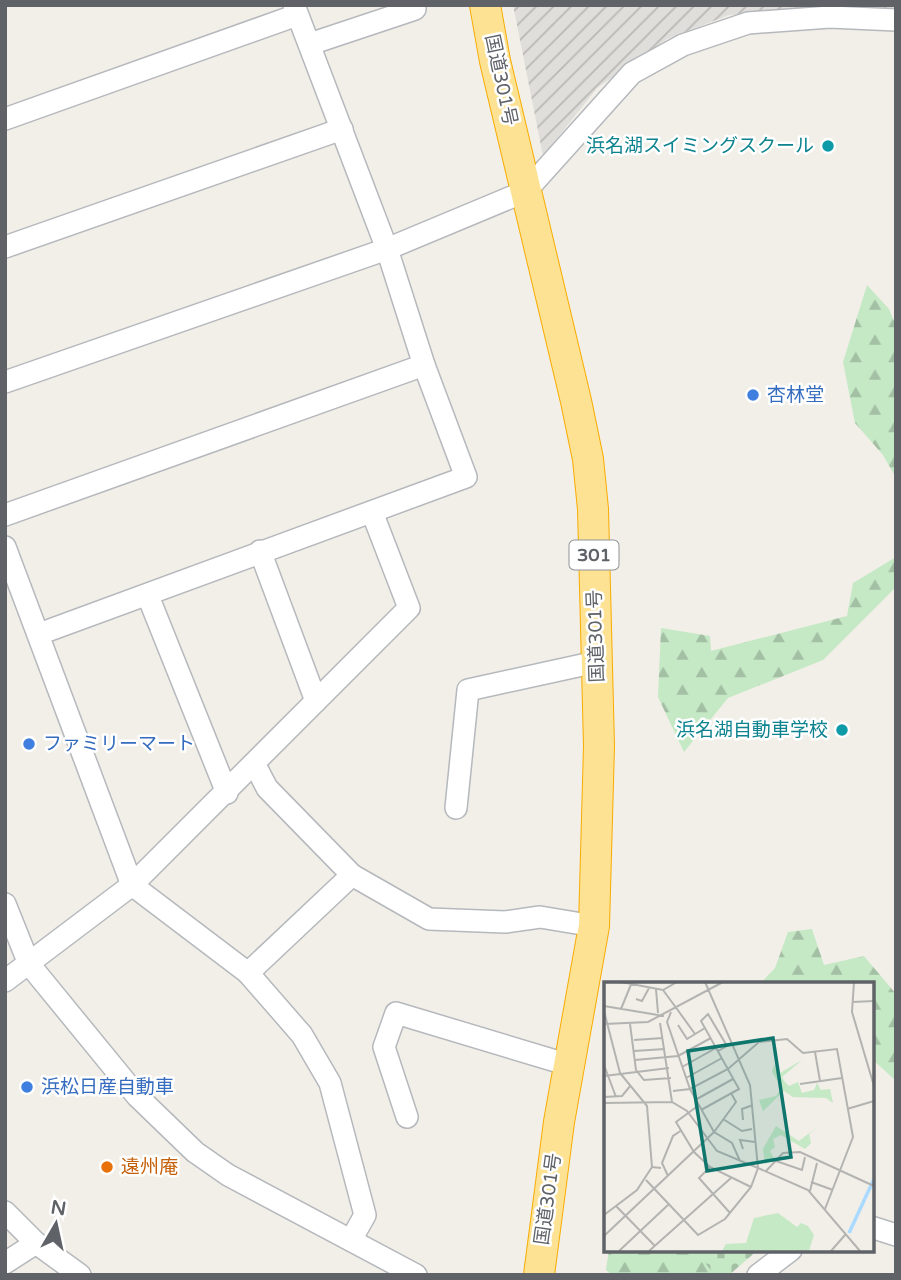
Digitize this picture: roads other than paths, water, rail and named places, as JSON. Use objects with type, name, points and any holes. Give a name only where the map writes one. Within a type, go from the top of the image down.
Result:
[{"type":"highway","name":"国道301号","points":[[485,5],[588,459],[593,509],[599,827],[594,926],[543,1222],[539,1275]]},
{"type":"street","points":[[310,44],[415,9],[414,5]]},
{"type":"street","points":[[5,119],[295,10],[387,249],[424,365],[466,477],[39,634]]},
{"type":"street","points":[[5,382],[387,249],[526,191],[632,73],[683,45],[748,23],[830,17],[896,20]]},
{"type":"street","points":[[5,247],[342,129]]},
{"type":"street","points":[[5,515],[424,365]]},
{"type":"street","points":[[5,981],[132,885],[255,765],[409,608],[372,512]]},
{"type":"street","points":[[5,547],[12,582],[39,634],[132,885],[248,973],[302,1035],[330,1083],[365,1215],[351,1240]]},
{"type":"street","points":[[260,551],[316,701]]},
{"type":"street","points":[[148,596],[227,793]]},
{"type":"street","points":[[456,808],[468,690],[596,662]]},
{"type":"street","points":[[255,765],[267,788],[352,875],[429,919],[505,922],[540,917],[594,926]]},
{"type":"street","points":[[248,973],[352,875]]},
{"type":"street","points":[[5,904],[29,964],[136,1096],[195,1152],[228,1175],[416,1275]]},
{"type":"street","points":[[407,1117],[384,1047],[396,1013],[569,1065]]},
{"type":"street","points":[[5,1212],[36,1243],[80,1275]]},
{"type":"street","points":[[873,1228],[896,1235]]},
{"type":"street","points":[[5,1263],[36,1243]]},
{"type":"street","points":[[758,1275],[788,1252]]},
{"type":"place","name":"浜名湖スイミングスクール","points":[[828,146]]},
{"type":"place","name":"杏林堂","points":[[753,395]]},
{"type":"place","name":"浜名湖自動車学校","points":[[842,730]]},
{"type":"place","name":"ファミリーマート","points":[[29,744]]},
{"type":"place","name":"浜松日産自動車","points":[[27,1087]]},
{"type":"place","name":"遠州庵","points":[[107,1167]]}]
